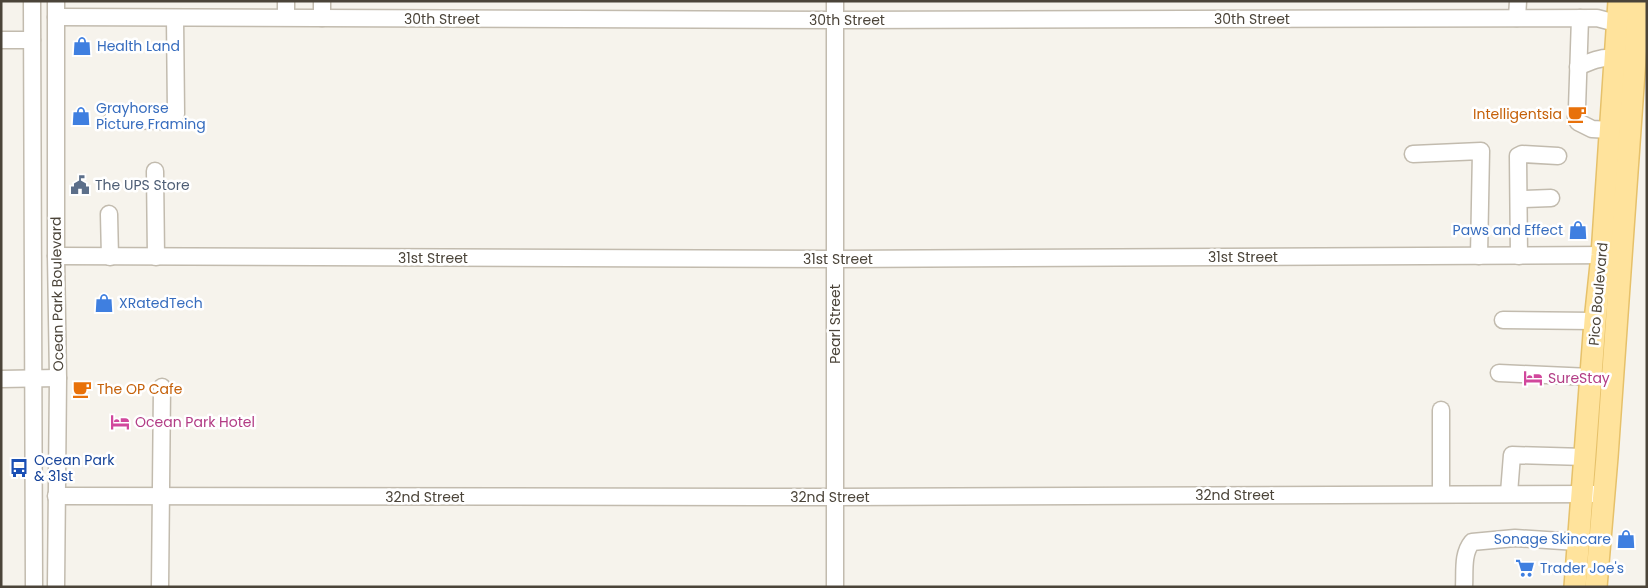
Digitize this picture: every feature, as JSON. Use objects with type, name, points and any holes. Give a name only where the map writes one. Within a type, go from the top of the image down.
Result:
[{"type":"main road","name":"Pico Boulevard","points":[[1619,1],[1634,27]]},
{"type":"main road","name":"Pico Boulevard","points":[[1575,587],[1596,321],[1611,255],[1640,90],[1634,27],[1639,1]]},
{"type":"main road","name":"Pico Boulevard","points":[[1596,587],[1604,494],[1611,255],[1610,130],[1614,58],[1634,27]]},
{"type":"street","name":"Ocean Park Boulevard","points":[[32,1],[34,587]]},
{"type":"street","points":[[322,1],[322,18]]},
{"type":"street","name":"Pearl Street","points":[[834,1],[835,587]]},
{"type":"street","points":[[1517,18],[1518,1]]},
{"type":"street","name":"Ocean Park Boulevard","points":[[56,9],[58,378],[56,587]]},
{"type":"street","name":"30th Street","points":[[56,9],[175,18],[286,9],[322,18],[834,20],[1597,18],[1634,27]]},
{"type":"street","points":[[112,120],[166,121],[176,114],[175,18]]},
{"type":"street","points":[[1580,18],[1576,113],[1578,122],[1592,129],[1610,130]]},
{"type":"street","points":[[1,40],[32,40]]},
{"type":"street","points":[[1578,67],[1602,57],[1614,58]]},
{"type":"street","points":[[1413,154],[1481,151],[1480,256]]},
{"type":"street","points":[[1519,256],[1518,156],[1522,154],[1558,156]]},
{"type":"street","points":[[155,172],[156,257]]},
{"type":"street","points":[[1518,201],[1521,199],[1551,198]]},
{"type":"street","points":[[109,214],[110,257]]},
{"type":"street","name":"31st Street","points":[[56,256],[835,259],[1611,255]]},
{"type":"street","points":[[1503,320],[1596,321]]},
{"type":"street","points":[[1499,373],[1591,377]]},
{"type":"street","points":[[1,379],[58,378]]},
{"type":"street","points":[[160,587],[162,387]]},
{"type":"street","points":[[1441,410],[1441,493]]},
{"type":"street","points":[[1509,493],[1512,455],[1585,457]]},
{"type":"street","name":"32nd Street","points":[[56,496],[835,497],[1441,493],[1604,494]]},
{"type":"street","points":[[1464,587],[1465,559],[1472,542],[1514,538],[1578,542]]},
{"type":"place","name":"Health Land","points":[[82,46]]},
{"type":"place","name":"Intelligentsia","points":[[1577,114]]},
{"type":"place","name":"Grayhorse Picture Framing","points":[[81,116]]},
{"type":"place","name":"The UPS Store","points":[[80,185]]},
{"type":"place","name":"Paws and Effect","points":[[1578,230]]},
{"type":"place","name":"XRatedTech","points":[[104,303]]},
{"type":"place","name":"SureStay","points":[[1533,378]]},
{"type":"place","name":"The OP Cafe","points":[[82,389]]},
{"type":"place","name":"Ocean Park Hotel","points":[[120,422]]},
{"type":"place","name":"Ocean Park & 31st","points":[[19,468]]},
{"type":"place","name":"Sonage Skincare","points":[[1626,539]]},
{"type":"place","name":"Trader Joe's","points":[[1525,568]]}]
